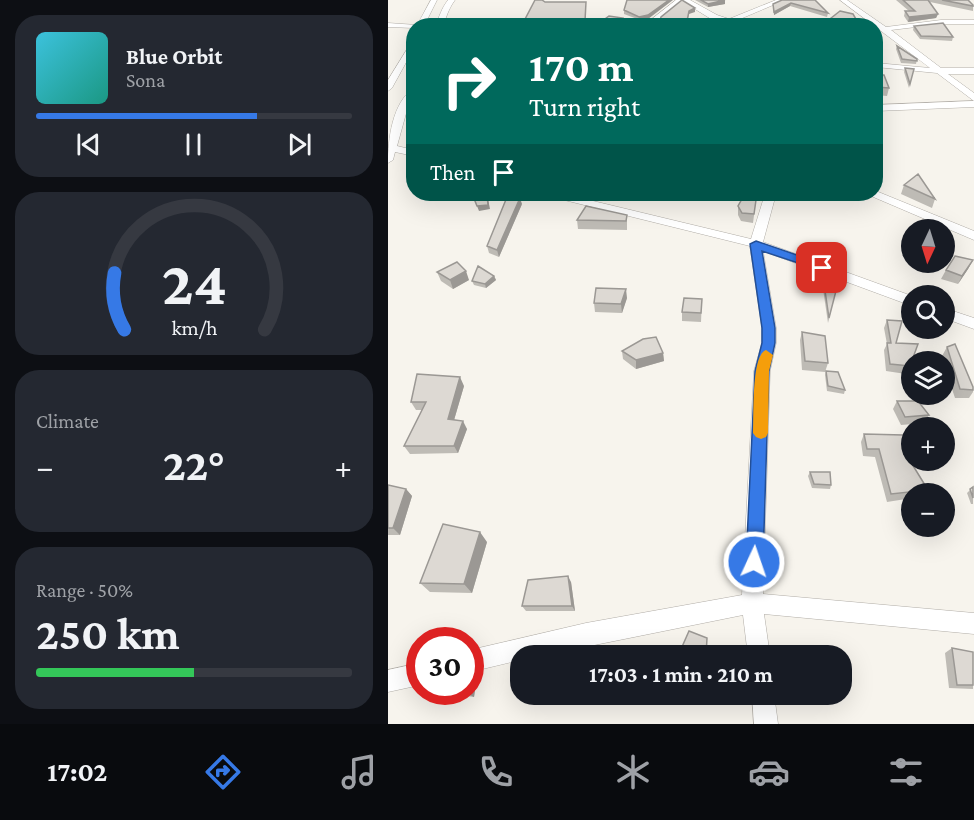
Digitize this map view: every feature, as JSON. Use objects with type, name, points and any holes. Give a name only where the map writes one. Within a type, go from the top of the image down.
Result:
[{"type":"street","points":[[425,18],[434,0]]},
{"type":"street","points":[[442,18],[442,12],[452,0]]},
{"type":"street","points":[[656,18],[680,0]]},
{"type":"street","points":[[685,0],[719,18]]},
{"type":"street","points":[[741,18],[782,0]]},
{"type":"street","points":[[843,0],[869,18]]},
{"type":"street","points":[[670,7],[700,9]]},
{"type":"street","points":[[885,29],[941,22],[973,22]]},
{"type":"street","points":[[388,25],[406,26]]},
{"type":"street","points":[[885,29],[973,98]]},
{"type":"street","points":[[388,88],[406,55]]},
{"type":"street","points":[[883,66],[939,71],[973,71]]},
{"type":"street","points":[[388,160],[402,110],[406,104]]},
{"type":"street","points":[[883,108],[973,104]]},
{"type":"street","points":[[390,148],[406,151]]},
{"type":"street","points":[[883,197],[973,236]]},
{"type":"street","points":[[581,201],[756,244],[901,297]]},
{"type":"street","points":[[757,645],[752,603],[762,383],[769,343],[769,328],[756,244],[769,201]]},
{"type":"street","points":[[955,317],[973,324]]},
{"type":"street","points":[[484,659],[586,634],[752,603],[973,624]]},
{"type":"street","points":[[388,681],[406,677]]},
{"type":"street","points":[[764,705],[766,724]]},
{"type":"building","points":[[535,0],[586,2],[585,18],[526,18]]},
{"type":"building","points":[[627,0],[669,0],[648,15],[639,17],[624,10]]},
{"type":"building","points":[[682,0],[695,8],[689,11],[688,18],[661,17]]},
{"type":"building","points":[[701,0],[725,0],[708,4]]},
{"type":"building","points":[[782,0],[815,0],[828,13],[791,3],[774,12],[773,4]]},
{"type":"building","points":[[903,0],[928,0],[938,14],[909,17],[905,11],[915,11]]},
{"type":"building","points":[[942,0],[968,0],[973,6]]},
{"type":"building","points":[[840,11],[853,14],[855,18],[831,18]]},
{"type":"building","points":[[943,23],[953,37],[921,36],[914,26]]},
{"type":"building","points":[[897,46],[917,59],[917,61],[902,59]]},
{"type":"building","points":[[905,68],[914,69],[910,84]]},
{"type":"building","points":[[883,75],[884,75],[889,88],[883,88]]},
{"type":"building","points":[[918,174],[935,199],[904,185]]},
{"type":"building","points":[[475,201],[488,201],[488,205],[477,206]]},
{"type":"building","points":[[505,201],[519,201],[497,250],[487,246]]},
{"type":"building","points":[[741,201],[756,201],[754,214],[742,213],[738,206]]},
{"type":"building","points":[[586,206],[627,215],[626,221],[577,220]]},
{"type":"building","points":[[955,256],[973,260],[962,276],[954,273]]},
{"type":"building","points":[[457,262],[466,271],[450,280],[437,272]]},
{"type":"building","points":[[478,266],[494,276],[485,284],[472,281]]},
{"type":"building","points":[[822,270],[834,275],[837,287],[829,318]]},
{"type":"building","points":[[596,288],[626,289],[621,304],[594,303]]},
{"type":"building","points":[[684,298],[702,299],[701,313],[682,312]]},
{"type":"building","points":[[887,320],[901,321],[896,343],[918,344],[915,351],[901,351],[901,365],[890,364],[887,343],[891,343]]},
{"type":"building","points":[[802,332],[825,336],[828,363],[805,361]]},
{"type":"building","points":[[656,337],[663,353],[636,360],[622,351],[643,339]]},
{"type":"building","points":[[955,344],[973,390],[960,389],[955,373],[955,351],[948,351],[947,347]]},
{"type":"building","points":[[826,371],[838,372],[845,390],[828,386]]},
{"type":"building","points":[[417,374],[460,377],[448,419],[463,421],[454,446],[404,446],[426,402],[411,402]]},
{"type":"building","points":[[897,401],[901,401],[901,405],[921,405],[929,415],[905,417]]},
{"type":"building","points":[[864,434],[901,435],[901,471],[916,471],[924,483],[901,483],[901,493],[891,494],[879,449],[867,449]]},
{"type":"building","points":[[810,472],[830,472],[831,485],[814,484]]},
{"type":"building","points":[[388,485],[406,489],[393,528],[388,528]]},
{"type":"building","points":[[443,524],[480,532],[464,584],[420,583]]},
{"type":"building","points":[[568,576],[572,606],[522,606],[528,580]]},
{"type":"building","points":[[689,631],[707,638],[707,645],[683,645]]},
{"type":"building","points":[[952,648],[973,652],[973,685],[957,685]]},
{"type":"slow traffic","points":[[761,433],[762,371],[766,355]]},
{"type":"route","points":[[754,562],[762,421],[762,371],[769,343],[769,328],[756,244],[822,268]]}]
